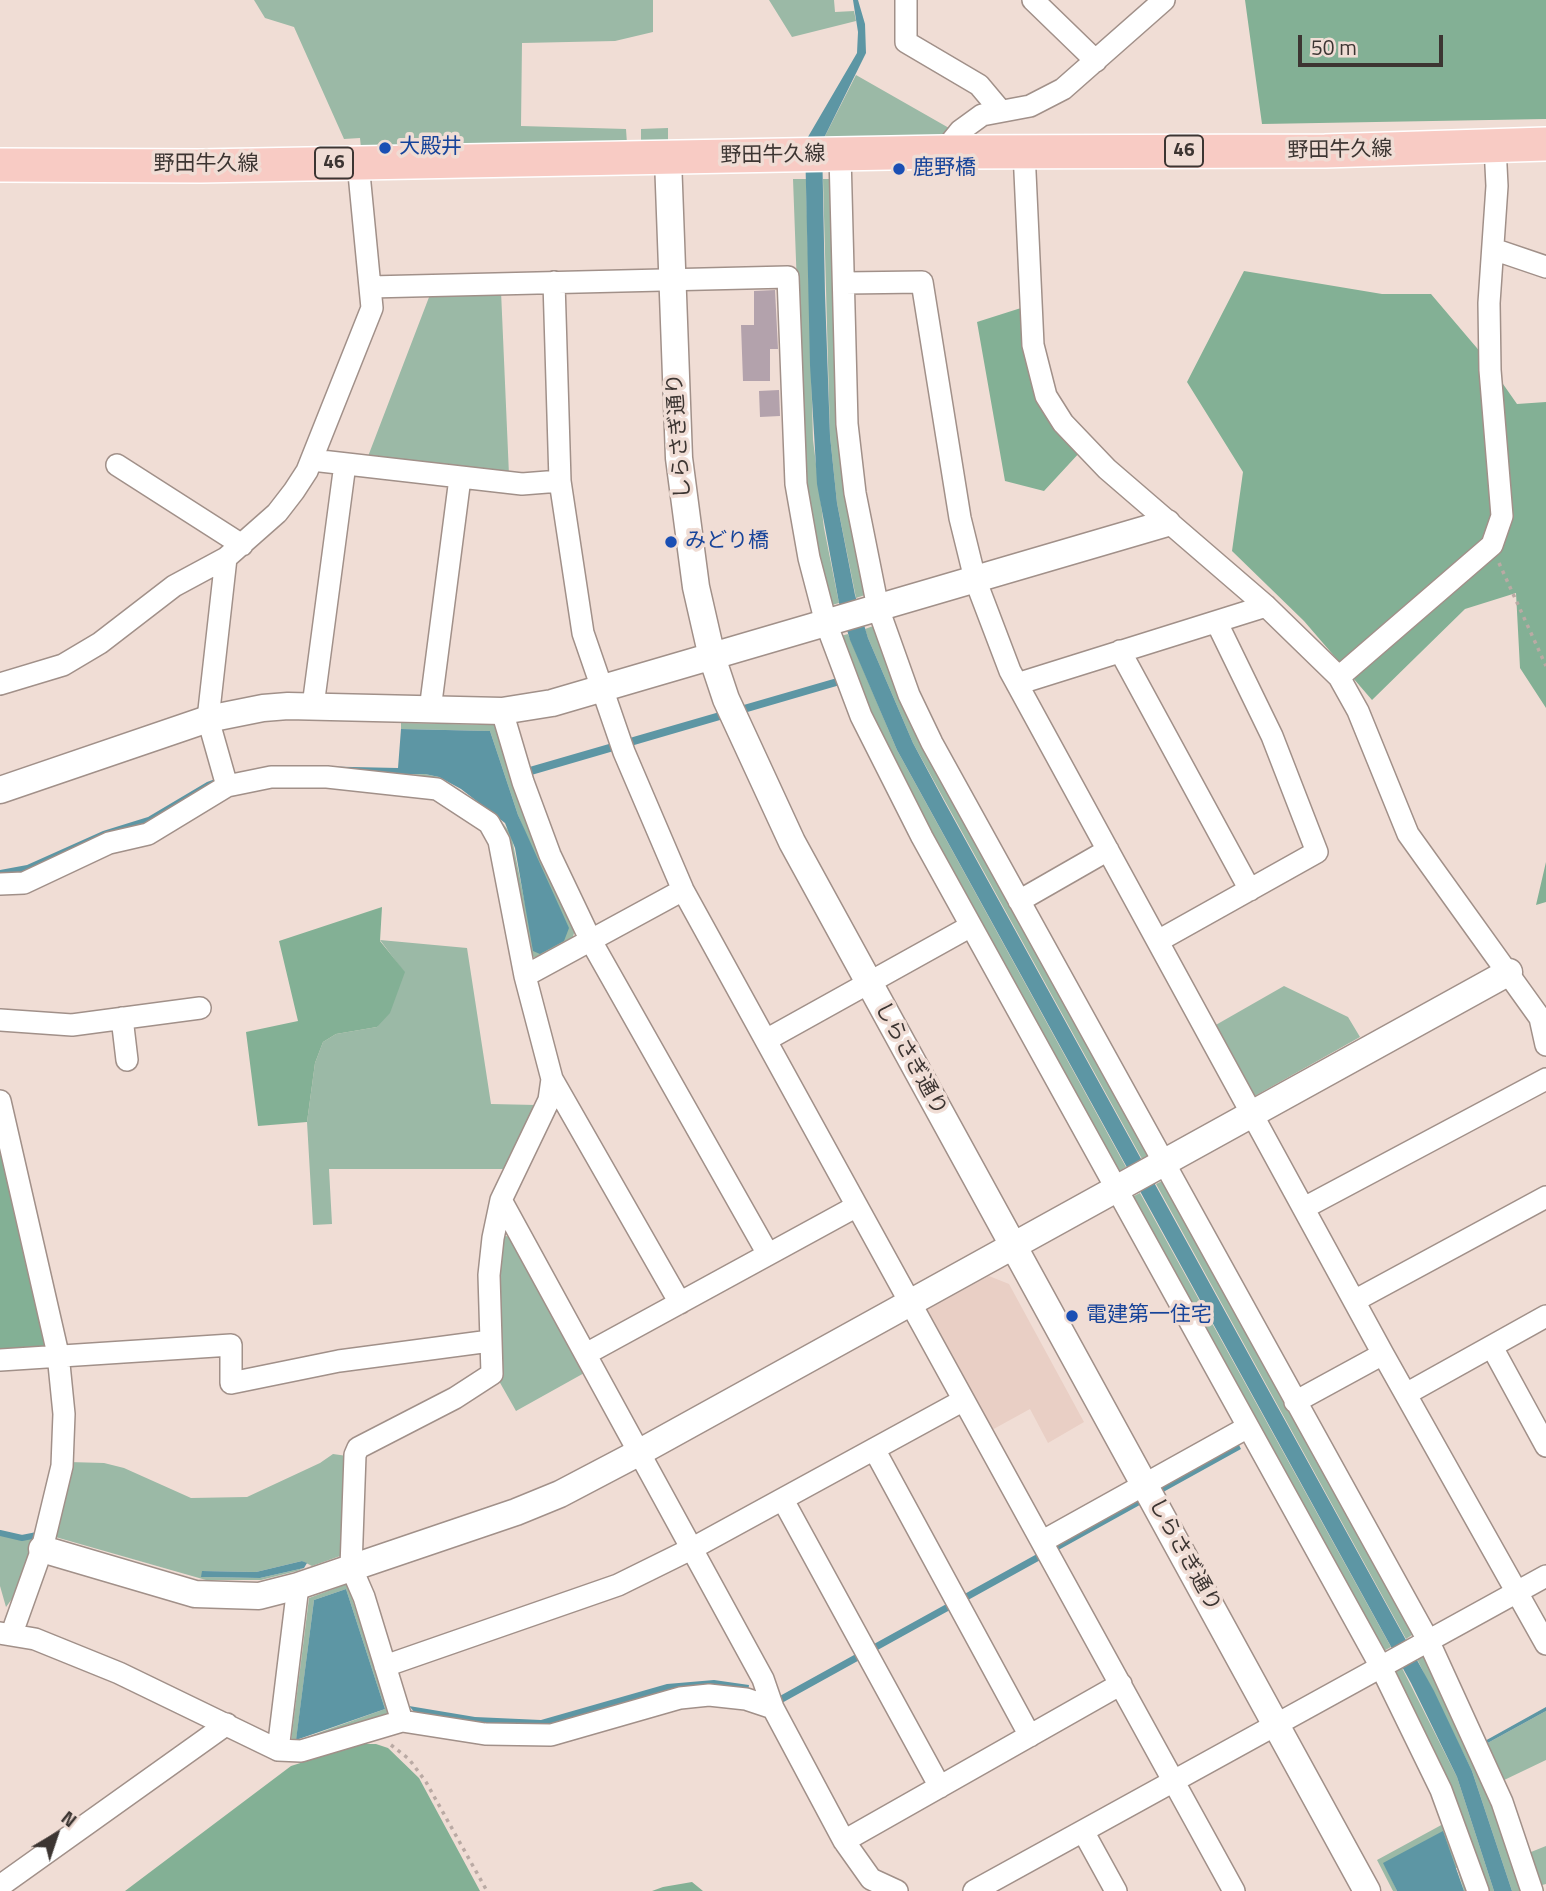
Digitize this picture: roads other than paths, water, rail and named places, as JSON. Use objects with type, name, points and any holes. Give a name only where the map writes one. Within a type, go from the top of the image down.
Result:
[{"type":"main road","name":"野田牛久線","points":[[0,165],[668,159],[1024,151],[1325,151],[1546,144]]},
{"type":"street","points":[[906,0],[906,42],[979,85],[1000,110]]},
{"type":"street","points":[[1033,0],[1096,61]]},
{"type":"street","points":[[943,152],[971,121],[1000,110],[1030,106],[1047,98],[1096,61],[1164,0]]},
{"type":"street","points":[[1339,677],[1492,545],[1502,516],[1490,370],[1489,303],[1497,186],[1495,146]]},
{"type":"street","points":[[1024,151],[1033,345],[1046,396],[1063,423],[1082,444],[1167,523],[1266,606],[1339,677],[1358,712],[1408,834],[1432,872],[1509,972],[1540,1018],[1546,1045]]},
{"type":"street","points":[[823,155],[845,284],[850,459],[865,556],[875,609],[909,695],[932,743],[1294,1402],[1429,1640],[1502,1802],[1532,1891]]},
{"type":"street","name":"しらさぎ通り","points":[[668,159],[679,458],[696,587],[712,657],[730,710],[768,795],[868,983],[1278,1724],[1367,1891]]},
{"type":"street","points":[[0,684],[63,665],[128,623],[184,580],[234,552],[277,513],[312,460],[372,307],[358,163]]},
{"type":"street","points":[[1493,249],[1546,267]]},
{"type":"street","points":[[370,287],[788,277],[796,484],[809,558],[861,716],[971,926],[1381,1667],[1441,1790],[1478,1891]]},
{"type":"street","points":[[554,282],[560,481],[583,633],[624,752],[682,890],[1234,1891]]},
{"type":"street","points":[[845,284],[922,282],[960,518],[975,579],[1017,684],[1405,1394],[1546,1644]]},
{"type":"street","points":[[312,460],[522,484],[560,481]]},
{"type":"street","points":[[313,706],[345,464]]},
{"type":"street","points":[[117,465],[234,552]]},
{"type":"street","points":[[430,710],[460,478]]},
{"type":"street","points":[[0,790],[208,719],[263,708],[313,706],[502,711],[552,703],[1167,523]]},
{"type":"street","points":[[227,786],[208,719],[234,552]]},
{"type":"street","points":[[1017,684],[1266,606]]},
{"type":"street","points":[[1158,941],[1317,852],[1272,736],[1217,623]]},
{"type":"street","points":[[1120,651],[1250,890]]},
{"type":"street","points":[[502,711],[523,782],[550,855],[591,941],[768,1254]]},
{"type":"street","points":[[0,884],[24,883],[109,843],[148,834],[227,786],[271,777],[327,776],[437,789],[461,803],[489,823],[499,841],[525,976],[552,1079],[680,1303]]},
{"type":"street","points":[[1019,901],[1108,850]]},
{"type":"street","points":[[525,976],[682,890]]},
{"type":"street","points":[[766,1040],[971,926]]},
{"type":"street","points":[[42,1549],[195,1594],[259,1596],[298,1587],[541,1502],[640,1452],[1509,972]]},
{"type":"street","points":[[0,1020],[72,1025],[200,1008]]},
{"type":"street","points":[[122,1018],[127,1060]]},
{"type":"street","points":[[402,1721],[364,1597],[351,1567],[358,1448],[455,1398],[492,1374],[489,1275],[501,1200],[549,1100],[552,1079]]},
{"type":"street","points":[[1304,1208],[1546,1079]]},
{"type":"street","points":[[0,1101],[58,1354],[64,1414],[62,1466],[42,1549],[6,1633],[119,1673],[278,1750],[301,1751],[402,1721],[526,1737],[582,1728],[680,1698],[709,1695],[746,1699],[773,1708]]},
{"type":"street","points":[[1354,1301],[1546,1197]]},
{"type":"street","points":[[501,1200],[693,1548],[763,1679],[773,1708],[844,1841],[871,1880],[897,1891]]},
{"type":"street","points":[[586,1354],[857,1206]]},
{"type":"street","points":[[1405,1394],[1546,1315]]},
{"type":"street","points":[[0,1360],[58,1354],[231,1345],[231,1382],[339,1361],[490,1342]]},
{"type":"street","points":[[1492,1347],[1546,1446]]},
{"type":"street","points":[[1294,1402],[1383,1354]]},
{"type":"street","points":[[385,1666],[618,1585],[783,1500],[962,1401]]},
{"type":"street","points":[[1043,1541],[1248,1427]]},
{"type":"street","points":[[873,1450],[1030,1736]]},
{"type":"street","points":[[783,1500],[940,1787]]},
{"type":"street","points":[[987,1888],[1083,1831],[1546,1576]]},
{"type":"street","points":[[278,1750],[298,1587]]},
{"type":"street","points":[[844,1841],[1121,1684]]},
{"type":"street","points":[[6,1875],[227,1724]]},
{"type":"street","points":[[1083,1831],[1116,1891]]},
{"type":"water","points":[[853,0],[858,0],[865,24],[866,53],[822,142],[825,294],[830,436],[837,503],[855,595],[868,638],[913,743],[944,801],[1434,1691],[1472,1771],[1512,1891],[1494,1891],[1457,1777],[1411,1683],[897,750],[850,640],[839,603],[817,484],[810,365],[805,142],[857,53],[858,32]]},
{"type":"water","points":[[837,678],[840,685],[528,776],[526,768]]},
{"type":"water","points":[[401,729],[490,731],[518,815],[569,928],[564,941],[540,954],[533,951],[515,848],[505,823],[461,789],[439,777],[425,774],[269,776],[16,876],[0,877],[0,870],[27,865],[103,831],[148,817],[207,782],[232,773],[308,766],[398,768]]},
{"type":"water","points":[[1238,1443],[1241,1449],[780,1704],[778,1697]]},
{"type":"water","points":[[302,1561],[307,1563],[304,1568],[260,1578],[201,1577],[202,1571],[256,1572]]},
{"type":"water","points":[[346,1589],[385,1709],[296,1740],[314,1600]]},
{"type":"water","points":[[714,1680],[749,1685],[748,1692],[554,1725],[505,1727],[416,1714],[409,1706],[475,1717],[541,1720],[667,1684]]},
{"type":"water","points":[[1546,1707],[1546,1711],[1484,1745],[1483,1742]]},
{"type":"water","points":[[1443,1831],[1464,1891],[1397,1891],[1383,1863]]},
{"type":"waterway","points":[[0,1533],[22,1538],[37,1535]]},
{"type":"place","name":"大殿井","points":[[385,148]]},
{"type":"place","name":"鹿野橋","points":[[899,169]]},
{"type":"place","name":"みどり橋","points":[[671,542]]},
{"type":"place","name":"電建第一住宅","points":[[1072,1316]]}]
